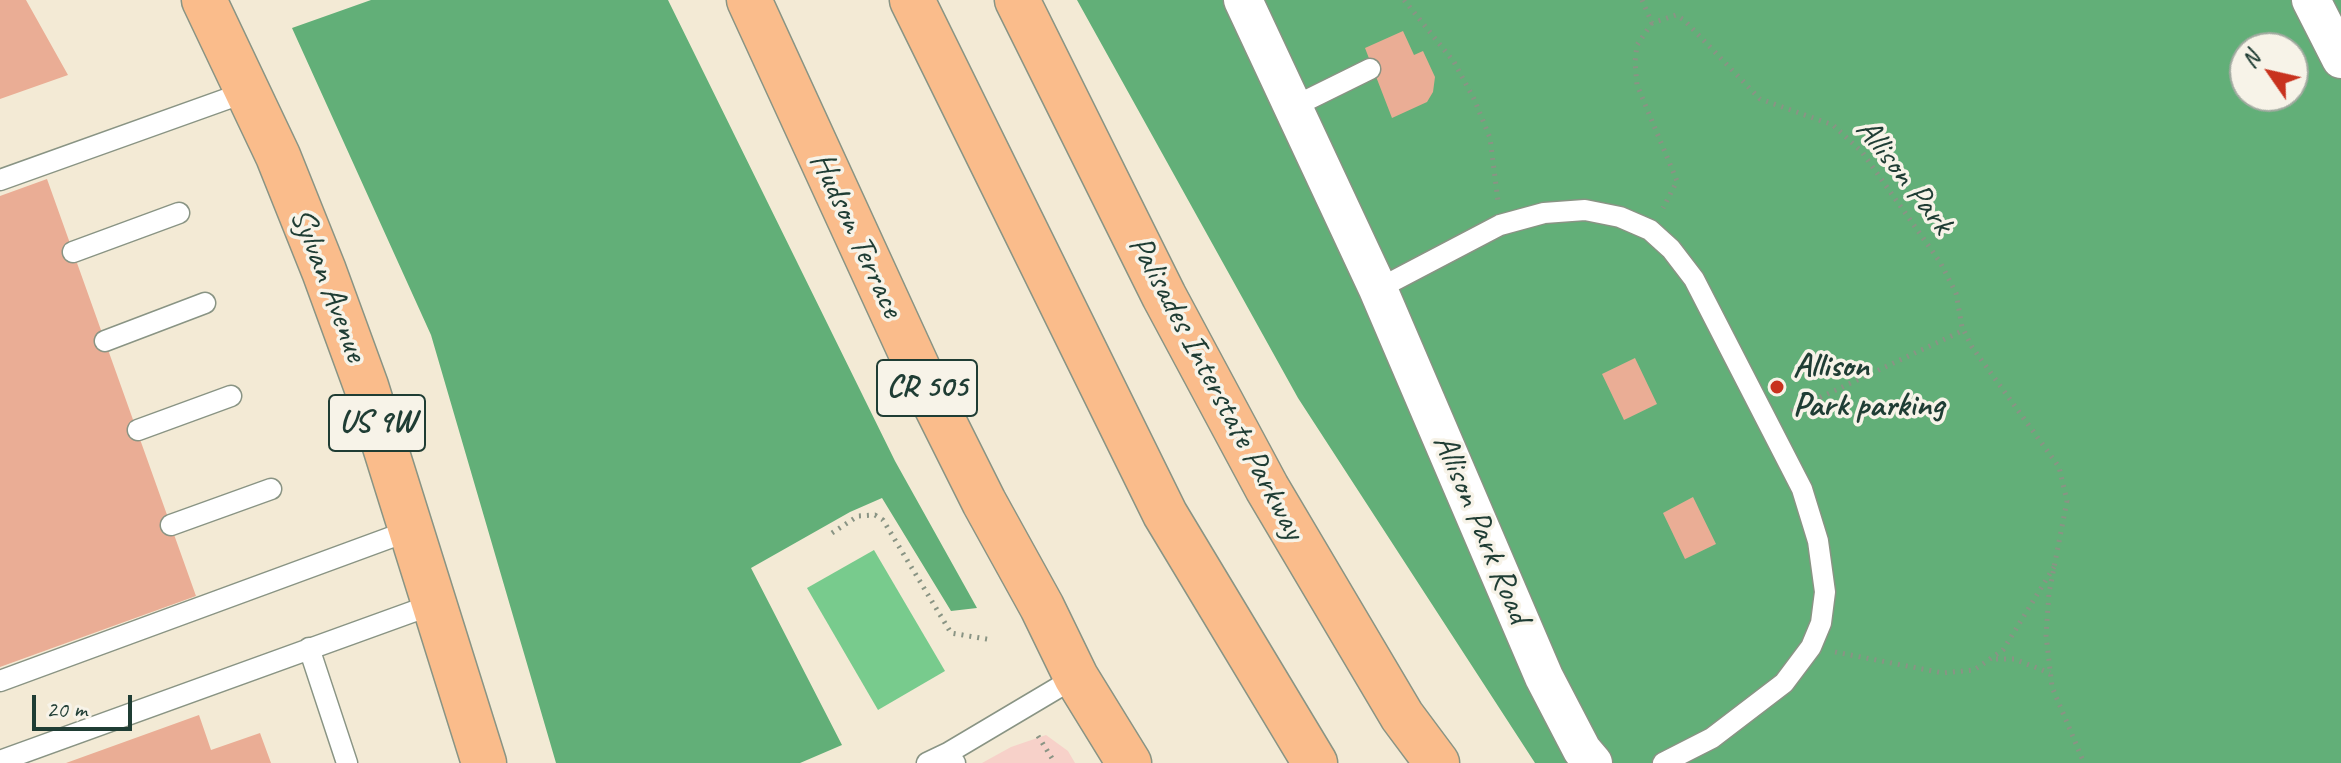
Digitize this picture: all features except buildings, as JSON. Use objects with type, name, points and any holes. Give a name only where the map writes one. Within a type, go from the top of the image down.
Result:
[{"type":"main road","name":"Sylvan Avenue","points":[[204,0],[249,91],[324,271],[411,530],[484,763]]},
{"type":"main road","name":"Hudson Terrace","points":[[749,0],[926,386],[1076,677],[1129,763]]},
{"type":"main road","points":[[912,0],[1165,514],[1315,763]]},
{"type":"main road","name":"Palisades Interstate Parkway","points":[[1017,0],[1164,296],[1267,488],[1402,716],[1437,763]]},
{"type":"street","name":"Allison Park Road","points":[[1243,0],[1378,289],[1544,677],[1582,750],[1593,763]]},
{"type":"street","points":[[2311,0],[2341,59]]},
{"type":"lane","points":[[1293,107],[1370,69]]},
{"type":"lane","points":[[0,180],[249,91]]},
{"type":"lane","points":[[1378,289],[1500,225],[1544,213],[1585,210],[1620,217],[1650,230],[1671,249],[1694,279],[1802,489],[1818,541],[1825,592],[1821,623],[1811,647],[1784,683],[1758,706],[1712,738],[1663,763]]},
{"type":"lane","points":[[73,252],[179,213]]},
{"type":"lane","points":[[105,341],[205,303]]},
{"type":"lane","points":[[138,430],[231,396]]},
{"type":"lane","points":[[171,525],[271,489]]},
{"type":"lane","points":[[0,681],[411,530]]},
{"type":"lane","points":[[0,761],[434,604]]},
{"type":"lane","points":[[309,648],[347,763]]},
{"type":"lane","points":[[927,763],[951,758],[1076,677]]},
{"type":"path","points":[[1404,0],[1454,62],[1474,99],[1490,138],[1500,225]]},
{"type":"path","points":[[1642,0],[1652,23],[1637,45],[1637,85],[1677,181],[1650,230]]},
{"type":"path","name":"Allison Park","points":[[1652,23],[1676,15],[1760,99],[1833,125],[1862,152],[1940,262],[1956,293],[1964,330],[2059,467],[2067,501],[2046,635],[2052,687],[2084,763]]},
{"type":"path","points":[[1768,422],[1964,330]]},
{"type":"path","points":[[832,533],[858,516],[875,515],[883,520],[951,633],[992,640]]},
{"type":"path","name":"Allison Park","points":[[1995,659],[2026,616],[2057,561]]},
{"type":"path","points":[[1811,647],[1943,673],[1974,670],[1995,659],[2014,659],[2050,673]]},
{"type":"path","points":[[1038,736],[1055,763]]},
{"type":"shaded area","points":[[1046,735],[1068,751],[1075,763],[982,763],[1011,747]]},
{"type":"green space","points":[[371,0],[668,0],[895,461],[977,608],[951,611],[882,498],[850,512],[751,568],[842,745],[800,763],[556,763],[431,335],[292,28]]},
{"type":"green space","points":[[1077,0],[2341,0],[2341,763],[1535,763],[1298,398]]},
{"type":"green space","points":[[874,550],[945,671],[878,710],[807,588]]},
{"type":"place","name":"Allison Park parking","points":[[1777,387]]}]
